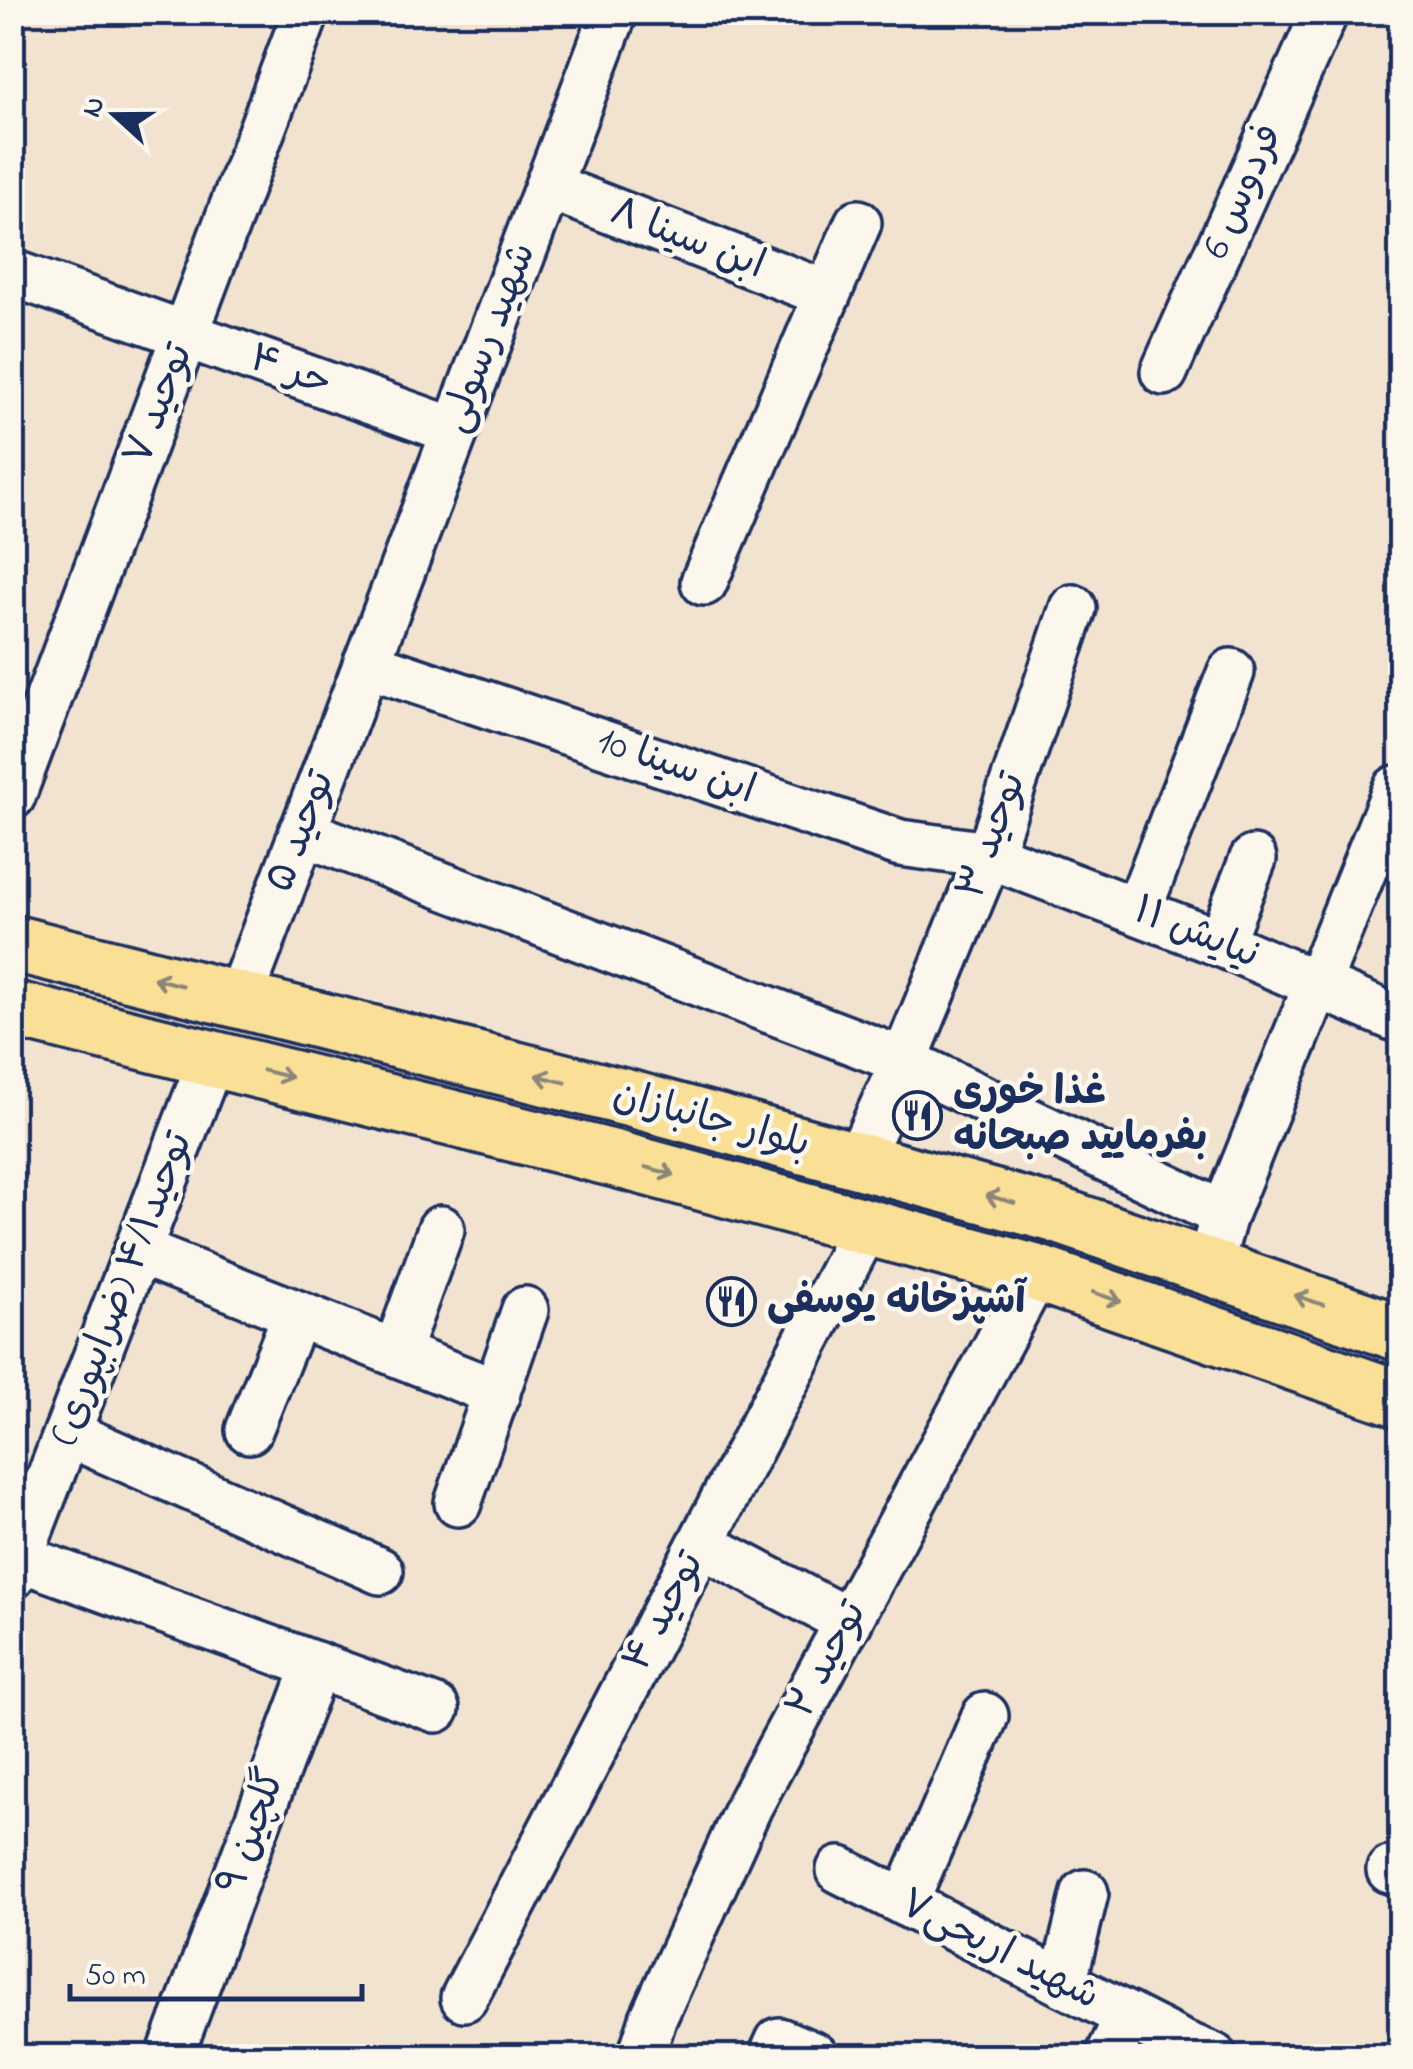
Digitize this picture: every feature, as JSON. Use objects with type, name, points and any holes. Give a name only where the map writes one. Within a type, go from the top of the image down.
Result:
[{"type":"highway","name":"بلوار جانبازان","points":[[12,943],[631,1099],[1054,1214],[1400,1333]]},
{"type":"highway","name":"بلوار جانبازان","points":[[12,1009],[616,1159],[1036,1273],[1400,1398]]},
{"type":"street","name":"توحید ۷","points":[[12,796],[306,12]]},
{"type":"street","name":"شهید رسولی","points":[[366,664],[614,12]]},
{"type":"street","name":"فردوس 6","points":[[1164,372],[1325,12]]},
{"type":"street","name":"ابن سینا ۸","points":[[548,186],[827,294]]},
{"type":"street","points":[[704,582],[858,222]]},
{"type":"street","name":"حر ۴","points":[[12,272],[455,431]]},
{"type":"street","name":"توحید ۳","points":[[858,1161],[904,1062],[989,855],[1072,608]]},
{"type":"street","name":"توحید ۵","points":[[238,1000],[366,664]]},
{"type":"street","name":"ابن سینا 10","points":[[366,664],[900,843],[989,855]]},
{"type":"street","points":[[1138,910],[1232,672]]},
{"type":"street","points":[[1209,1266],[1224,1215],[1396,789]]},
{"type":"street","points":[[302,832],[904,1062],[1224,1215]]},
{"type":"street","name":"نیایش ۱۱","points":[[989,855],[1220,942],[1400,1020]]},
{"type":"street","points":[[1220,942],[1253,859]]},
{"type":"street","name":"توحید۴/۱ (ضرابپوری)","points":[[16,1567],[44,1458],[138,1252],[212,1057]]},
{"type":"street","name":"توحید ۴","points":[[464,1998],[866,1227]]},
{"type":"street","points":[[396,1353],[441,1229]]},
{"type":"street","points":[[138,1252],[497,1393]]},
{"type":"street","name":"توحید ۲","points":[[641,2056],[653,2019],[750,1806],[1036,1273]]},
{"type":"street","points":[[458,1503],[526,1310]]},
{"type":"street","points":[[249,1430],[296,1314]]},
{"type":"street","points":[[44,1458],[380,1571]]},
{"type":"street","points":[[701,1544],[848,1622]]},
{"type":"street","points":[[16,1567],[316,1665],[436,1709]]},
{"type":"street","name":"گلچین ۹","points":[[170,2056],[316,1665]]},
{"type":"street","points":[[906,1903],[985,1716]]},
{"type":"street","name":"شهید اریحی۷","points":[[840,1870],[1214,2056]]},
{"type":"street","points":[[1062,1983],[1085,1893]]},
{"type":"street","points":[[1109,2056],[1128,2016]]},
{"type":"street","points":[[772,2056],[779,2041],[815,2056]]},
{"type":"place","name":"غذا خوری بفرمایید صبحانه","points":[[918,1116]]},
{"type":"place","name":"آشپزخانه یوسفی","points":[[732,1302]]}]
